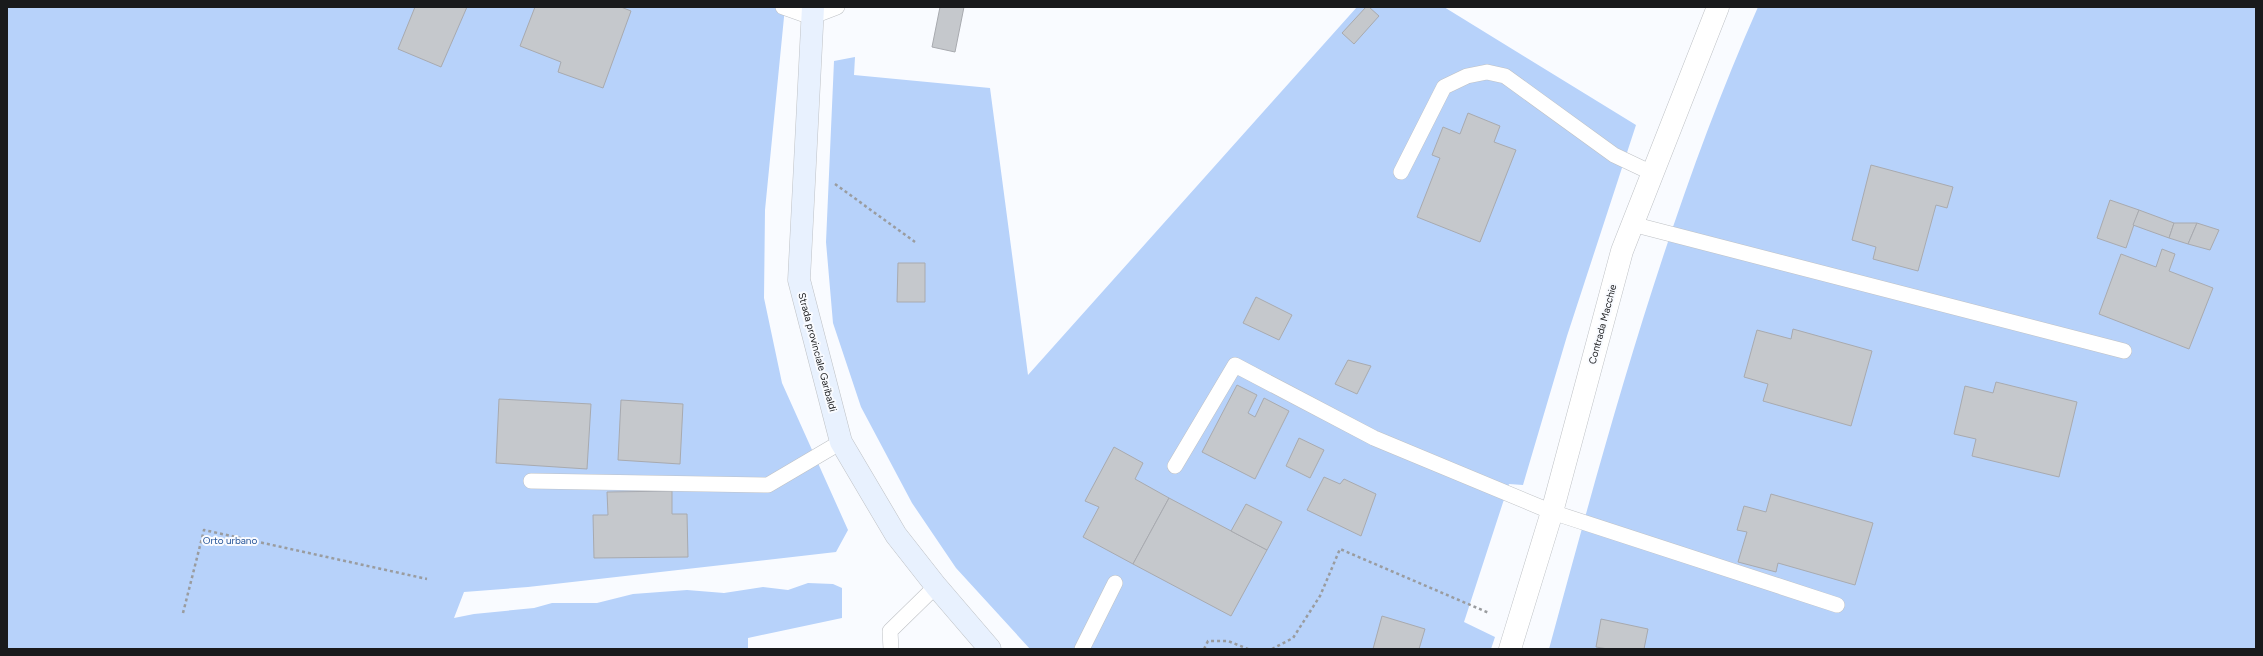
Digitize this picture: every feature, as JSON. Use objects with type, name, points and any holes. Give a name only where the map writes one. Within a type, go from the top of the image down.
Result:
[{"type":"main road","name":"Strada provinciale Garibaldi","points":[[812,12],[799,280],[842,442],[896,535],[936,586],[990,649]]},
{"type":"street","name":"Contrada Macchie","points":[[1510,649],[1552,512],[1622,251],[1718,7]]},
{"type":"lane","points":[[783,7],[812,12],[836,7]]},
{"type":"lane","points":[[1401,172],[1444,87],[1467,76],[1487,72],[1505,76],[1614,155],[1652,173]]},
{"type":"lane","points":[[1632,224],[2124,351]]},
{"type":"lane","points":[[1175,466],[1235,365],[1374,438],[1552,512],[1837,605]]},
{"type":"lane","points":[[531,481],[768,485],[842,442]]},
{"type":"lane","points":[[1082,649],[1115,583]]},
{"type":"lane","points":[[891,649],[890,631],[936,586]]},
{"type":"path","points":[[804,173],[834,183],[915,242]]},
{"type":"path","points":[[183,613],[204,530],[427,579]]},
{"type":"path","points":[[1272,649],[1294,638],[1320,596],[1340,549],[1517,625]]},
{"type":"path","points":[[1204,649],[1208,640],[1228,641],[1248,649]]},
{"type":"green space","name":"Orto urbano","points":[[7,7],[785,7],[765,210],[764,298],[782,383],[848,530],[836,552],[528,587],[464,592],[454,618],[474,614],[534,608],[552,603],[597,603],[633,594],[687,590],[724,593],[763,587],[788,590],[808,583],[833,584],[842,588],[842,618],[748,638],[748,649],[7,649]]},
{"type":"green space","points":[[1357,7],[1444,7],[1636,125],[1567,336],[1523,485],[1509,484],[1464,622],[1495,637],[1491,649],[1030,649],[956,568],[912,503],[861,407],[833,323],[826,242],[834,61],[855,57],[854,75],[990,88],[1028,375]]},
{"type":"green space","points":[[1758,7],[2256,7],[2256,649],[1549,649],[1617,405],[1667,243],[1725,85]]},
{"type":"building","points":[[415,7],[467,7],[441,67],[398,49]]},
{"type":"building","points":[[535,7],[621,7],[631,11],[603,88],[558,72],[561,62],[520,46]]},
{"type":"building","points":[[940,7],[964,7],[955,52],[932,47]]},
{"type":"building","points":[[1366,7],[1369,7],[1379,16],[1354,44],[1342,33]]},
{"type":"building","points":[[1468,113],[1500,126],[1494,142],[1516,150],[1480,242],[1417,217],[1440,158],[1432,155],[1443,127],[1460,134]]},
{"type":"building","points":[[1871,165],[1953,187],[1947,208],[1936,205],[1918,271],[1873,259],[1876,247],[1852,240]]},
{"type":"building","points":[[2110,200],[2139,210],[2126,248],[2097,238]]},
{"type":"building","points":[[2139,210],[2174,223],[2169,238],[2133,225]]},
{"type":"building","points":[[2174,223],[2197,223],[2188,244],[2169,238]]},
{"type":"building","points":[[2197,223],[2219,230],[2210,250],[2188,244]]},
{"type":"building","points":[[2162,249],[2175,254],[2169,271],[2213,288],[2189,349],[2099,314],[2121,254],[2156,267]]},
{"type":"building","points":[[898,263],[925,263],[925,302],[897,302]]},
{"type":"building","points":[[1256,297],[1292,315],[1279,340],[1243,323]]},
{"type":"building","points":[[1793,329],[1872,351],[1851,426],[1763,401],[1768,384],[1744,377],[1757,330],[1791,339]]},
{"type":"building","points":[[1348,360],[1371,366],[1357,394],[1335,384]]},
{"type":"building","points":[[1996,382],[2077,402],[2059,477],[1972,456],[1976,439],[1954,434],[1965,386],[1993,393]]},
{"type":"building","points":[[1237,385],[1257,395],[1248,413],[1255,417],[1264,398],[1289,411],[1255,479],[1202,452]]},
{"type":"building","points":[[499,399],[591,404],[587,469],[496,463]]},
{"type":"building","points":[[621,400],[683,404],[680,464],[618,460]]},
{"type":"building","points":[[1299,438],[1324,450],[1310,478],[1286,466]]},
{"type":"building","points":[[1114,447],[1143,463],[1135,479],[1169,498],[1133,564],[1083,537],[1099,507],[1085,501]]},
{"type":"building","points":[[1324,477],[1340,484],[1344,479],[1376,494],[1361,536],[1307,510]]},
{"type":"building","points":[[672,491],[672,514],[687,514],[688,557],[594,558],[593,515],[608,515],[607,492]]},
{"type":"building","points":[[1771,494],[1873,523],[1855,585],[1778,563],[1776,572],[1738,562],[1747,532],[1737,530],[1744,506],[1766,512]]},
{"type":"building","points":[[1169,498],[1267,550],[1231,616],[1133,564]]},
{"type":"building","points":[[1246,504],[1282,522],[1267,550],[1231,531]]},
{"type":"building","points":[[1382,616],[1425,629],[1419,649],[1373,649]]},
{"type":"building","points":[[1601,619],[1648,629],[1644,649],[1608,649],[1596,647]]}]
